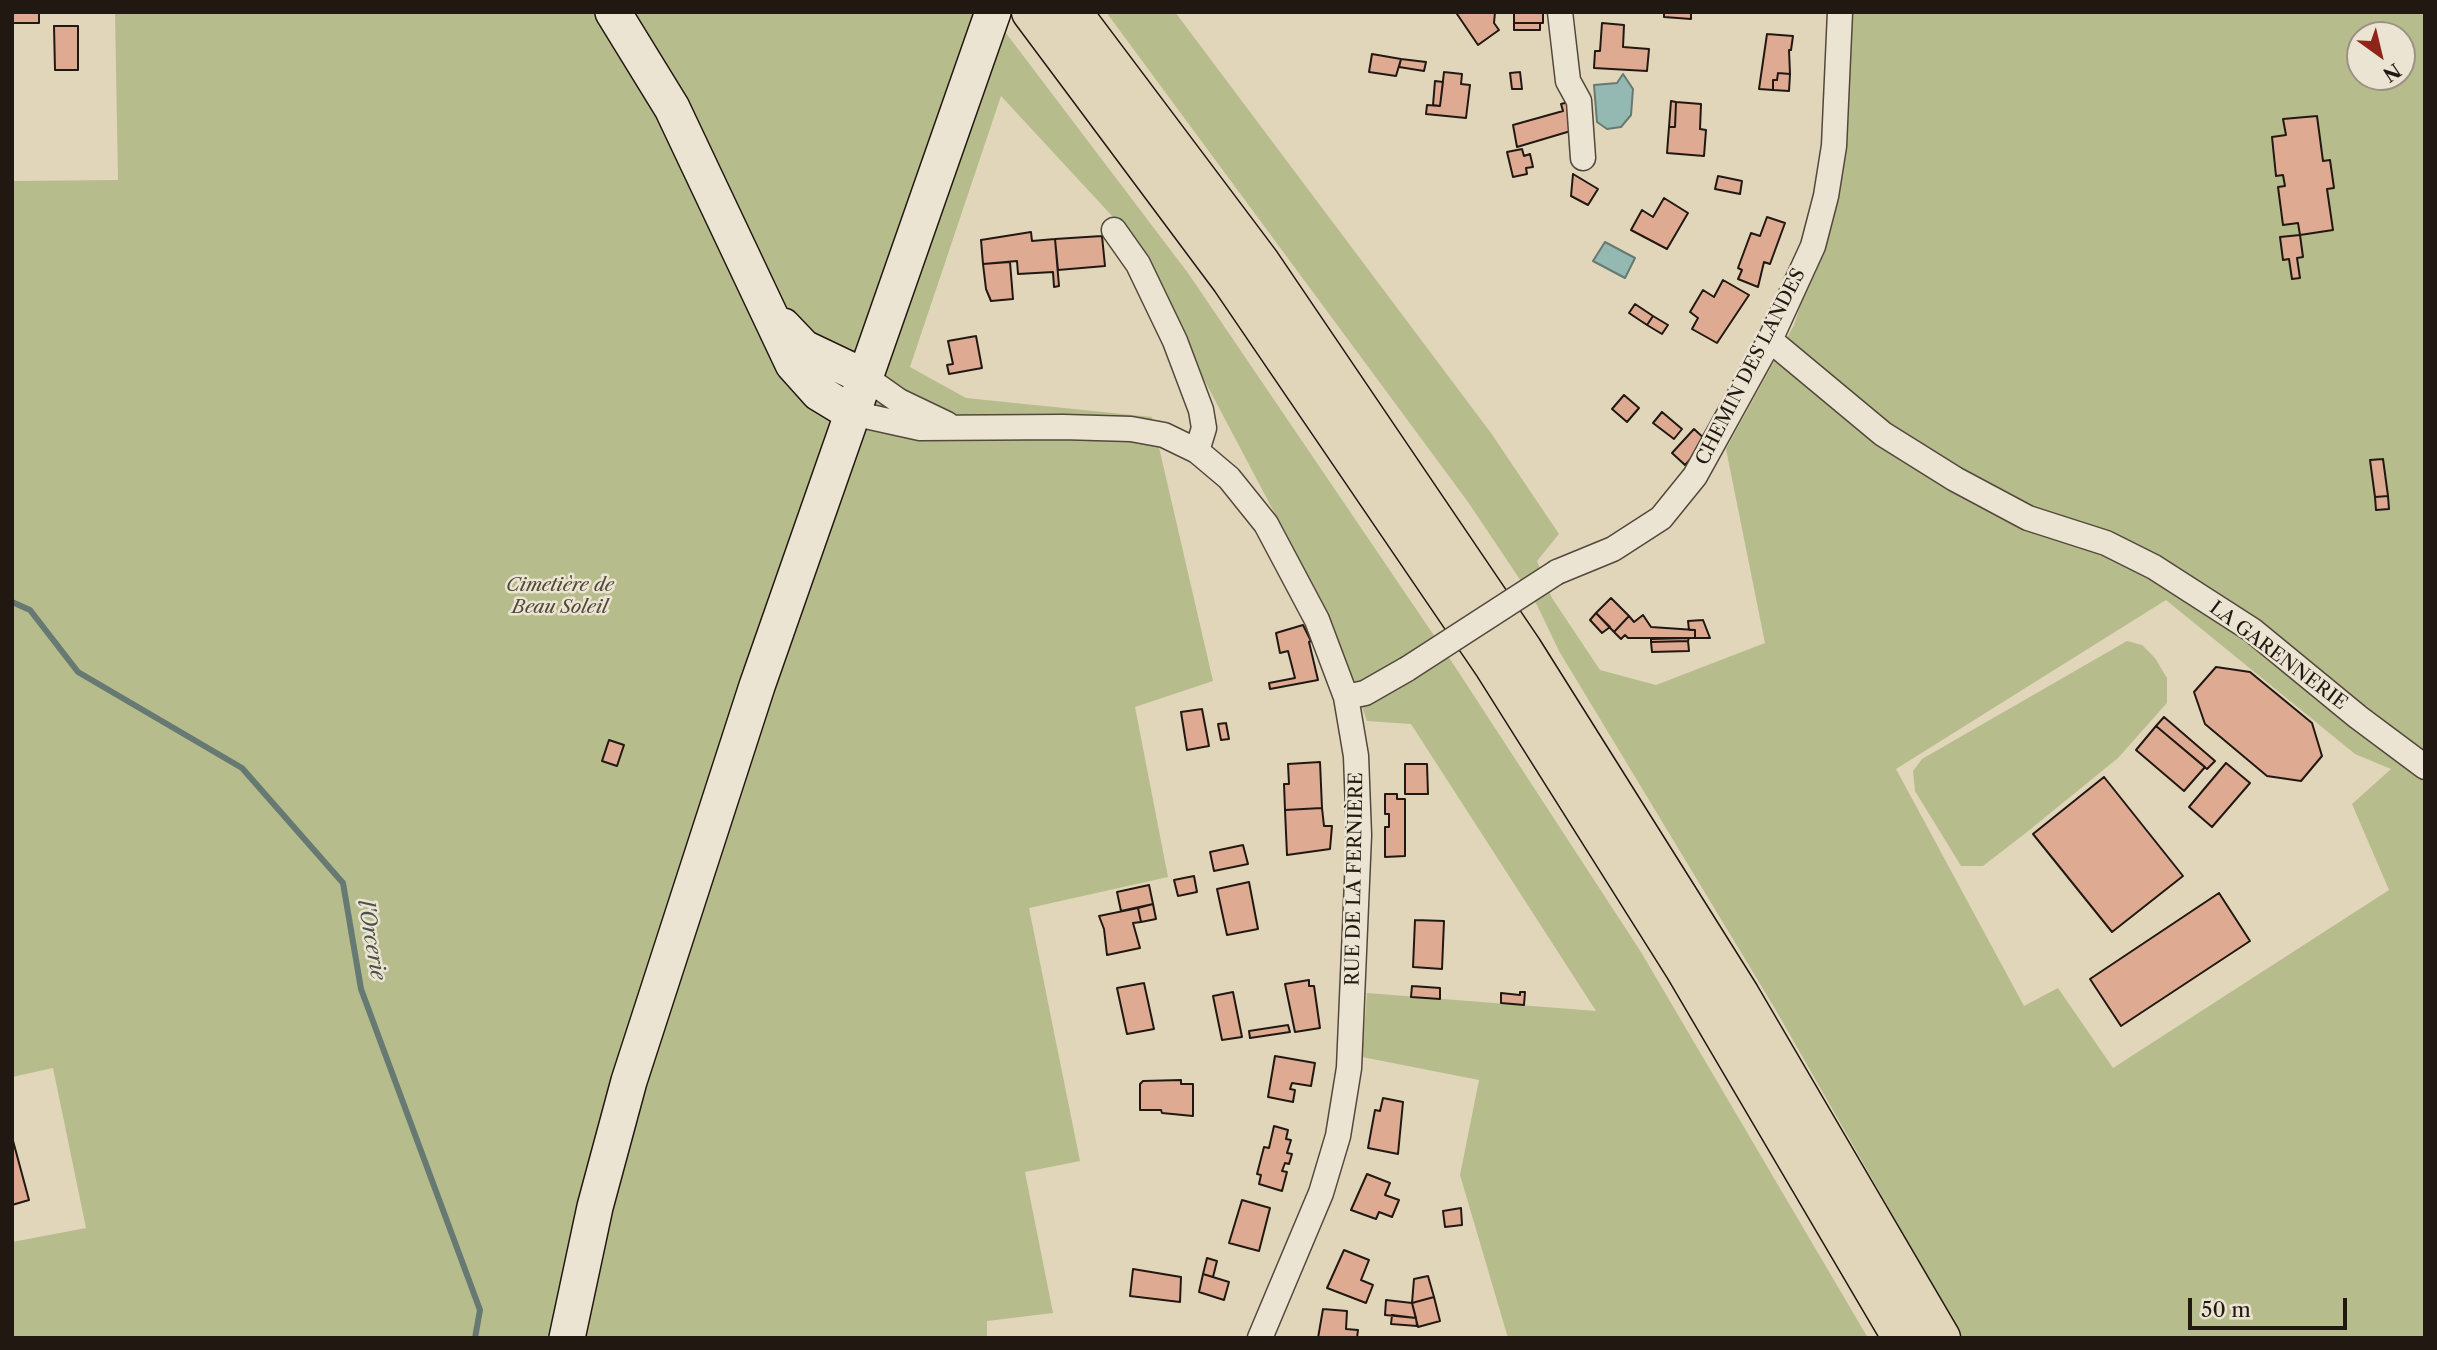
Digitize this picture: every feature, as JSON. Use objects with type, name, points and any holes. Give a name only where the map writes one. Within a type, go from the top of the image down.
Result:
[{"type":"highway","points":[[1031,12],[1282,352],[1502,677],[1685,969],[1902,1338]]},
{"type":"highway","points":[[1072,12],[1260,262],[1516,638],[1740,995],[1941,1338]]},
{"type":"highway","points":[[1066,58],[1072,94],[1261,350],[1532,755],[1680,992],[1882,1338]]},
{"type":"main road","points":[[613,12],[672,108],[793,364],[819,393],[852,413]]},
{"type":"main road","points":[[566,1338],[595,1207],[629,1081],[757,686],[993,12]]},
{"type":"main road","points":[[769,310],[804,348],[865,377]]},
{"type":"street","points":[[1560,12],[1568,81],[1581,111],[1583,158]]},
{"type":"street","name":"CHEMIN DES LANDES","points":[[1346,697],[1365,693],[1407,669],[1557,572],[1613,549],[1661,518],[1695,476],[1770,340],[1813,246],[1826,196],[1834,146],[1840,12]]},
{"type":"street","points":[[1114,230],[1138,264],[1179,353],[1201,410],[1204,428],[1197,451]]},
{"type":"street","name":"LA GARENNERIE","points":[[1770,340],[1884,434],[1955,479],[2028,518],[2106,543],[2165,574],[2252,630],[2358,717],[2425,767]]},
{"type":"street","name":"RUE DE LA FERNIÈRE","points":[[865,377],[899,401],[950,426]]},
{"type":"street","name":"RUE DE LA FERNIÈRE","points":[[852,413],[920,428],[950,426],[1130,429],[1164,435],[1197,451],[1228,478],[1266,524],[1317,620],[1346,697],[1356,756],[1359,835],[1349,1068],[1338,1136],[1321,1193],[1260,1338]]},
{"type":"green space","name":"Cimetière de Beau Soleil","points":[[115,12],[990,12],[1188,273],[1450,659],[1641,952],[1868,1338],[1508,1338],[1460,1175],[1479,1080],[1362,1057],[1367,993],[1596,1011],[1411,724],[1367,721],[1329,616],[1125,230],[1001,96],[910,367],[966,398],[1152,417],[1213,681],[1135,707],[1168,877],[1029,908],[1080,1161],[1025,1172],[1053,1313],[987,1321],[987,1338],[12,1338],[12,1242],[86,1228],[53,1068],[12,1077],[12,181],[118,180]]},
{"type":"green space","points":[[1106,12],[1175,12],[1491,433],[1559,534],[1537,561],[1552,598],[1600,670],[1656,685],[1765,643],[1726,449],[1794,325],[1841,179],[1852,12],[2425,12],[2425,1338],[1963,1338],[1774,1007],[1559,651],[1537,605],[1468,502]],"holes":[[[2166,600],[2355,754],[2391,769],[2352,804],[2389,890],[2113,1068],[2058,988],[2024,1006],[1896,769]]]},
{"type":"green space","points":[[2127,641],[2142,645],[2155,658],[2167,678],[2167,703],[2118,758],[2027,832],[1983,866],[1961,866],[1915,791],[1913,771],[1922,759]]},
{"type":"water","points":[[1623,74],[1633,89],[1631,115],[1621,127],[1607,129],[1597,122],[1594,85],[1617,83]]},
{"type":"water","points":[[1605,242],[1635,258],[1625,278],[1593,261]]},
{"type":"building","points":[[12,12],[39,12],[39,23],[12,23]]},
{"type":"building","points":[[1495,12],[1494,23],[1499,30],[1478,45],[1457,14]]},
{"type":"building","points":[[1514,12],[1543,12],[1543,23],[1514,23]]},
{"type":"building","points":[[1664,12],[1691,12],[1691,19],[1664,17]]},
{"type":"building","points":[[1514,23],[1540,23],[1540,30],[1514,30]]},
{"type":"building","points":[[1602,23],[1624,25],[1623,47],[1649,49],[1647,71],[1594,68],[1595,51],[1600,51]]},
{"type":"building","points":[[54,26],[78,26],[78,70],[55,70]]},
{"type":"building","points":[[1767,34],[1793,36],[1789,50],[1790,74],[1778,73],[1777,80],[1773,80],[1773,90],[1759,89]]},
{"type":"building","points":[[1372,54],[1401,59],[1396,76],[1369,72]]},
{"type":"building","points":[[1401,59],[1426,62],[1424,71],[1399,67]]},
{"type":"building","points":[[1444,72],[1462,74],[1461,84],[1470,85],[1466,118],[1426,114],[1427,105],[1440,106]]},
{"type":"building","points":[[1520,72],[1522,89],[1512,89],[1510,73]]},
{"type":"building","points":[[1778,73],[1790,74],[1789,91],[1773,90],[1773,80],[1777,80]]},
{"type":"building","points":[[1435,81],[1443,82],[1440,106],[1433,105]]},
{"type":"building","points":[[1671,101],[1676,102],[1675,127],[1669,127]]},
{"type":"building","points":[[1569,102],[1574,130],[1517,147],[1513,125],[1563,111],[1561,104]]},
{"type":"building","points":[[1676,102],[1701,104],[1700,129],[1706,130],[1704,156],[1667,153],[1669,127],[1675,127]]},
{"type":"building","points":[[2317,116],[2323,161],[2330,160],[2334,188],[2327,189],[2333,230],[2300,235],[2298,223],[2283,225],[2278,187],[2285,186],[2283,175],[2276,176],[2272,137],[2286,135],[2283,119]]},
{"type":"building","points":[[1522,149],[1524,156],[1530,154],[1533,167],[1526,168],[1527,174],[1513,177],[1507,152]]},
{"type":"building","points":[[1573,174],[1598,189],[1588,205],[1571,196]]},
{"type":"building","points":[[1718,176],[1742,181],[1740,194],[1715,189]]},
{"type":"building","points":[[1664,198],[1688,213],[1667,249],[1631,230],[1642,210],[1653,217]]},
{"type":"building","points":[[1767,217],[1785,223],[1770,264],[1764,262],[1758,287],[1738,279],[1742,270],[1738,268],[1751,233],[1760,236]]},
{"type":"building","points":[[1031,232],[1032,241],[1055,239],[1059,286],[1054,287],[1053,272],[1018,274],[1017,261],[983,264],[981,240]]},
{"type":"building","points":[[2300,235],[2303,257],[2297,258],[2300,278],[2292,279],[2289,259],[2283,260],[2280,237]]},
{"type":"building","points":[[1102,236],[1105,266],[1058,270],[1055,239]]},
{"type":"building","points":[[1010,262],[1013,299],[991,301],[986,289],[983,264]]},
{"type":"building","points":[[1723,280],[1749,295],[1717,343],[1692,329],[1698,318],[1690,312],[1703,290],[1714,297]]},
{"type":"building","points":[[1635,304],[1653,316],[1647,325],[1629,313]]},
{"type":"building","points":[[1653,316],[1668,325],[1662,334],[1647,325]]},
{"type":"building","points":[[976,336],[982,368],[949,374],[947,365],[953,364],[948,341]]},
{"type":"building","points":[[1624,395],[1639,408],[1627,422],[1612,409]]},
{"type":"building","points":[[1662,412],[1682,429],[1674,439],[1653,423]]},
{"type":"building","points":[[1694,429],[1707,441],[1685,465],[1672,453]]},
{"type":"building","points":[[2383,459],[2388,496],[2375,497],[2370,460]]},
{"type":"building","points":[[2388,496],[2389,509],[2376,510],[2375,497]]},
{"type":"building","points":[[1611,598],[1629,616],[1614,632],[1596,613]]},
{"type":"building","points":[[1596,613],[1610,627],[1602,633],[1590,620]]},
{"type":"building","points":[[1643,615],[1651,627],[1695,630],[1695,638],[1628,638],[1625,635],[1621,639],[1614,632],[1629,616],[1634,622]]},
{"type":"building","points":[[1703,620],[1710,638],[1695,638],[1695,630],[1689,630],[1688,621]]},
{"type":"building","points":[[1303,625],[1311,641],[1309,642],[1318,680],[1270,689],[1269,683],[1295,678],[1288,651],[1280,653],[1276,633]]},
{"type":"building","points":[[1689,638],[1688,641],[1651,642],[1651,639]]},
{"type":"building","points":[[1688,641],[1689,651],[1652,652],[1651,642]]},
{"type":"building","points":[[2216,667],[2250,672],[2312,723],[2322,756],[2301,781],[2267,776],[2205,724],[2194,692]]},
{"type":"building","points":[[1202,709],[1209,746],[1187,750],[1181,712]]},
{"type":"building","points":[[2164,717],[2215,761],[2207,769],[2156,726]]},
{"type":"building","points":[[1226,723],[1229,739],[1221,740],[1218,724]]},
{"type":"building","points":[[2156,726],[2205,767],[2184,791],[2136,750]]},
{"type":"building","points":[[609,740],[624,745],[617,766],[602,761]]},
{"type":"building","points":[[1320,762],[1322,808],[1285,810],[1284,784],[1289,784],[1288,764]]},
{"type":"building","points":[[2226,763],[2250,783],[2212,827],[2189,807]]},
{"type":"building","points":[[1405,764],[1427,764],[1428,794],[1405,794]]},
{"type":"building","points":[[2104,777],[2183,876],[2112,932],[2033,834]]},
{"type":"building","points":[[1385,794],[1397,794],[1397,799],[1405,799],[1405,856],[1385,857],[1385,827],[1389,827],[1389,814],[1385,814]]},
{"type":"building","points":[[1322,808],[1324,826],[1332,826],[1330,849],[1287,855],[1285,810]]},
{"type":"building","points":[[1243,845],[1248,864],[1214,871],[1210,852]]},
{"type":"building","points":[[1194,876],[1197,892],[1178,896],[1174,880]]},
{"type":"building","points":[[1249,882],[1258,929],[1227,935],[1217,889]]},
{"type":"building","points":[[1149,885],[1153,904],[1121,911],[1117,892]]},
{"type":"building","points":[[2219,893],[2250,941],[2121,1026],[2090,979]]},
{"type":"building","points":[[1153,904],[1156,919],[1141,922],[1138,908]]},
{"type":"building","points":[[1138,908],[1141,922],[1133,923],[1140,948],[1107,955],[1104,929],[1099,916]]},
{"type":"building","points":[[1415,920],[1444,921],[1442,969],[1413,967]]},
{"type":"building","points":[[1309,980],[1309,986],[1314,986],[1320,1028],[1295,1032],[1285,984]]},
{"type":"building","points":[[1144,983],[1154,1029],[1127,1034],[1117,988]]},
{"type":"building","points":[[1412,986],[1440,988],[1440,999],[1411,997]]},
{"type":"building","points":[[1233,992],[1242,1037],[1222,1040],[1213,996]]},
{"type":"building","points":[[1520,992],[1525,992],[1524,1005],[1501,1003],[1501,993],[1520,995]]},
{"type":"building","points":[[1288,1025],[1290,1032],[1250,1038],[1249,1031]]},
{"type":"building","points":[[1275,1056],[1315,1063],[1311,1086],[1292,1083],[1290,1089],[1295,1090],[1293,1102],[1268,1097]]},
{"type":"building","points":[[1181,1080],[1181,1084],[1193,1084],[1193,1116],[1162,1113],[1161,1110],[1140,1110],[1140,1084],[1143,1081]]},
{"type":"building","points":[[1383,1098],[1403,1102],[1398,1154],[1368,1148],[1375,1110],[1380,1111]]},
{"type":"building","points":[[1274,1126],[1288,1130],[1286,1139],[1291,1140],[1287,1153],[1292,1154],[1289,1164],[1285,1163],[1282,1171],[1287,1172],[1282,1191],[1259,1184],[1261,1175],[1257,1174],[1264,1147],[1269,1148]]},
{"type":"building","points":[[12,1137],[29,1200],[12,1205]]},
{"type":"building","points":[[1367,1174],[1390,1183],[1385,1195],[1399,1200],[1392,1217],[1379,1212],[1376,1219],[1351,1210]]},
{"type":"building","points":[[1242,1200],[1270,1208],[1259,1251],[1229,1243]]},
{"type":"building","points":[[1461,1208],[1462,1225],[1445,1227],[1443,1211]]},
{"type":"building","points":[[1344,1250],[1369,1260],[1361,1280],[1373,1285],[1366,1303],[1327,1288]]},
{"type":"building","points":[[1207,1258],[1217,1261],[1213,1277],[1203,1274]]},
{"type":"building","points":[[1133,1269],[1181,1277],[1180,1302],[1130,1296]]},
{"type":"building","points":[[1203,1274],[1229,1282],[1224,1300],[1199,1292]]},
{"type":"building","points":[[1428,1276],[1434,1297],[1412,1303],[1414,1279]]},
{"type":"building","points":[[1434,1297],[1440,1321],[1418,1327],[1412,1303]]},
{"type":"building","points":[[1386,1300],[1412,1303],[1416,1318],[1385,1315]]},
{"type":"building","points":[[1323,1309],[1347,1311],[1346,1329],[1358,1330],[1357,1338],[1318,1338]]},
{"type":"building","points":[[1392,1315],[1416,1318],[1417,1326],[1391,1324]]},
{"type":"waterway","name":"l'Orcerie","points":[[12,602],[30,610],[78,672],[242,768],[343,883],[361,989],[480,1310],[475,1338]]}]
